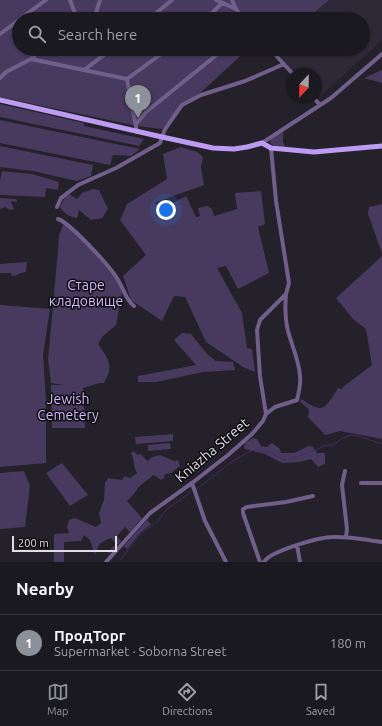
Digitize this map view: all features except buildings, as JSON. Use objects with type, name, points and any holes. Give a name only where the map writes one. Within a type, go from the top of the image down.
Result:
[{"type":"main road","points":[[0,100],[213,148],[234,149],[262,143],[271,148],[314,152],[382,146]]},
{"type":"street","points":[[30,12],[46,0]]},
{"type":"street","points":[[70,0],[74,12]]},
{"type":"street","points":[[96,12],[100,0]]},
{"type":"street","points":[[157,12],[172,0]]},
{"type":"street","points":[[216,0],[236,9]]},
{"type":"street","points":[[232,0],[238,12]]},
{"type":"street","points":[[213,12],[222,3]]},
{"type":"street","points":[[0,34],[12,25]]},
{"type":"street","points":[[262,143],[331,98],[382,54]]},
{"type":"street","points":[[0,78],[6,72],[34,56]]},
{"type":"street","points":[[84,70],[103,56]]},
{"type":"street","points":[[31,59],[127,79],[158,56]]},
{"type":"street","points":[[136,124],[146,112],[215,56]]},
{"type":"street","points":[[277,56],[288,68]]},
{"type":"street","points":[[58,207],[61,198],[78,185],[116,168],[160,144],[165,129],[182,105],[201,95],[245,81],[284,64]]},
{"type":"street","points":[[127,79],[137,132]]},
{"type":"street","points":[[266,414],[275,407],[297,400],[300,376],[288,329],[285,310],[286,294],[289,283],[276,201],[271,148]]},
{"type":"street","points":[[58,219],[62,220],[79,235],[108,265],[118,279],[127,299],[134,306]]},
{"type":"street","name":"Kniazha Street","points":[[106,562],[150,513],[192,483],[252,434],[262,422],[266,414],[260,376],[257,330],[260,320],[286,294]]},
{"type":"street","points":[[345,471],[342,486],[347,529],[346,537]]},
{"type":"street","points":[[192,483],[205,521],[226,562]]},
{"type":"street","points":[[361,483],[382,483]]},
{"type":"street","points":[[260,562],[253,545],[243,509],[247,507],[286,502],[313,496]]},
{"type":"street","points":[[264,562],[274,553],[297,545],[332,537],[346,537],[382,542]]},
{"type":"street","points":[[297,545],[300,562]]},
{"type":"shaded area","points":[[329,0],[382,0],[382,40],[370,51],[370,12],[315,12]]},
{"type":"shaded area","points":[[280,56],[364,56],[322,94],[322,68],[291,68]]},
{"type":"green space","points":[[0,0],[329,0],[315,12],[12,12],[12,56],[240,56],[198,95],[182,103],[162,129],[137,126],[0,97]]},
{"type":"green space","points":[[382,70],[382,83],[364,78]]},
{"type":"green space","points":[[0,104],[84,123],[84,126],[144,139],[139,146],[0,117]]},
{"type":"green space","points":[[0,120],[140,149],[131,156],[113,155],[110,165],[0,143]]},
{"type":"green space","points":[[283,132],[283,142],[285,146],[273,145],[270,143],[271,139]]},
{"type":"green space","points":[[0,146],[93,165],[91,176],[77,181],[33,171],[0,167]]},
{"type":"green space","points":[[181,147],[197,152],[203,157],[201,167],[204,185],[154,203],[170,208],[173,203],[186,196],[196,217],[200,216],[198,208],[208,206],[212,209],[214,216],[237,209],[235,193],[261,191],[265,224],[258,227],[269,273],[238,289],[226,266],[217,268],[242,313],[247,348],[252,349],[255,372],[243,367],[206,342],[185,297],[174,296],[162,321],[131,300],[123,276],[146,255],[120,220],[127,204],[167,179],[163,154]]},
{"type":"green space","points":[[2,171],[32,174],[59,182],[58,190],[46,188],[45,197],[0,195]]},
{"type":"green space","points":[[93,189],[99,190],[108,209],[102,218],[91,220],[79,210],[77,218],[74,218],[65,213],[60,207],[65,197],[69,194],[77,199],[82,193]]},
{"type":"green space","points":[[0,198],[16,199],[16,202],[11,202],[14,209],[10,210],[5,207],[0,209]]},
{"type":"green space","points":[[382,204],[382,253],[368,214],[369,207]]},
{"type":"green space","points":[[64,223],[89,247],[117,280],[122,293],[116,325],[103,336],[98,344],[109,363],[109,372],[107,377],[104,383],[83,388],[85,428],[52,428],[51,385],[64,385],[51,383],[48,360],[59,235]]},
{"type":"green space","points":[[382,256],[382,439],[340,431],[325,435],[308,417],[309,409],[300,402],[301,399],[315,407],[323,407],[330,401],[338,388],[342,389],[372,365],[366,329],[353,319],[336,298]]},
{"type":"green space","points":[[27,262],[26,272],[12,276],[11,273],[0,273],[0,264]]},
{"type":"green space","points":[[0,305],[50,309],[43,355],[46,401],[46,463],[0,467]]},
{"type":"green space","points":[[182,333],[191,334],[207,354],[216,361],[233,362],[235,370],[203,372],[156,382],[138,382],[138,376],[196,365],[174,340]]},
{"type":"green space","points":[[173,434],[173,441],[136,444],[135,437]]},
{"type":"green space","points":[[253,438],[257,439],[261,446],[267,447],[272,443],[280,449],[281,453],[294,453],[309,446],[313,447],[317,453],[325,453],[325,464],[318,467],[311,459],[300,462],[282,463],[265,454],[245,449],[245,443]]},
{"type":"green space","points":[[170,443],[171,449],[148,451],[148,445]]},
{"type":"green space","points":[[133,451],[138,455],[140,454],[148,461],[152,457],[160,455],[174,461],[178,460],[180,466],[171,473],[165,474],[164,478],[161,480],[153,475],[140,486],[127,501],[142,518],[130,532],[125,527],[117,536],[121,541],[110,554],[108,552],[116,544],[111,538],[100,544],[95,555],[90,540],[84,535],[81,541],[64,542],[64,562],[54,562],[54,534],[69,533],[67,527],[69,520],[75,518],[96,527],[101,523],[99,513],[104,500],[105,483],[108,478],[122,480],[124,476],[130,478],[137,473],[131,454]]},
{"type":"green space","points":[[62,463],[88,495],[70,506],[46,473]]},
{"type":"green space","points":[[24,471],[30,486],[25,527],[0,529],[0,473]]},
{"type":"green space","points":[[147,520],[151,524],[140,533],[127,549],[124,546]]},
{"type":"waterway","points":[[197,489],[234,460],[255,450],[272,454],[284,460],[291,459],[324,446],[333,445],[341,439],[351,435],[382,444]]},
{"type":"waterway","points":[[121,559],[141,533],[157,522],[167,509],[191,492]]},
{"type":"place","name":"ПродТорг","points":[[138,118]]},
{"type":"park label","name":"Старе кладовище","points":[[86,294]]},
{"type":"park label","name":"Jewish Cemetery","points":[[68,408]]}]
